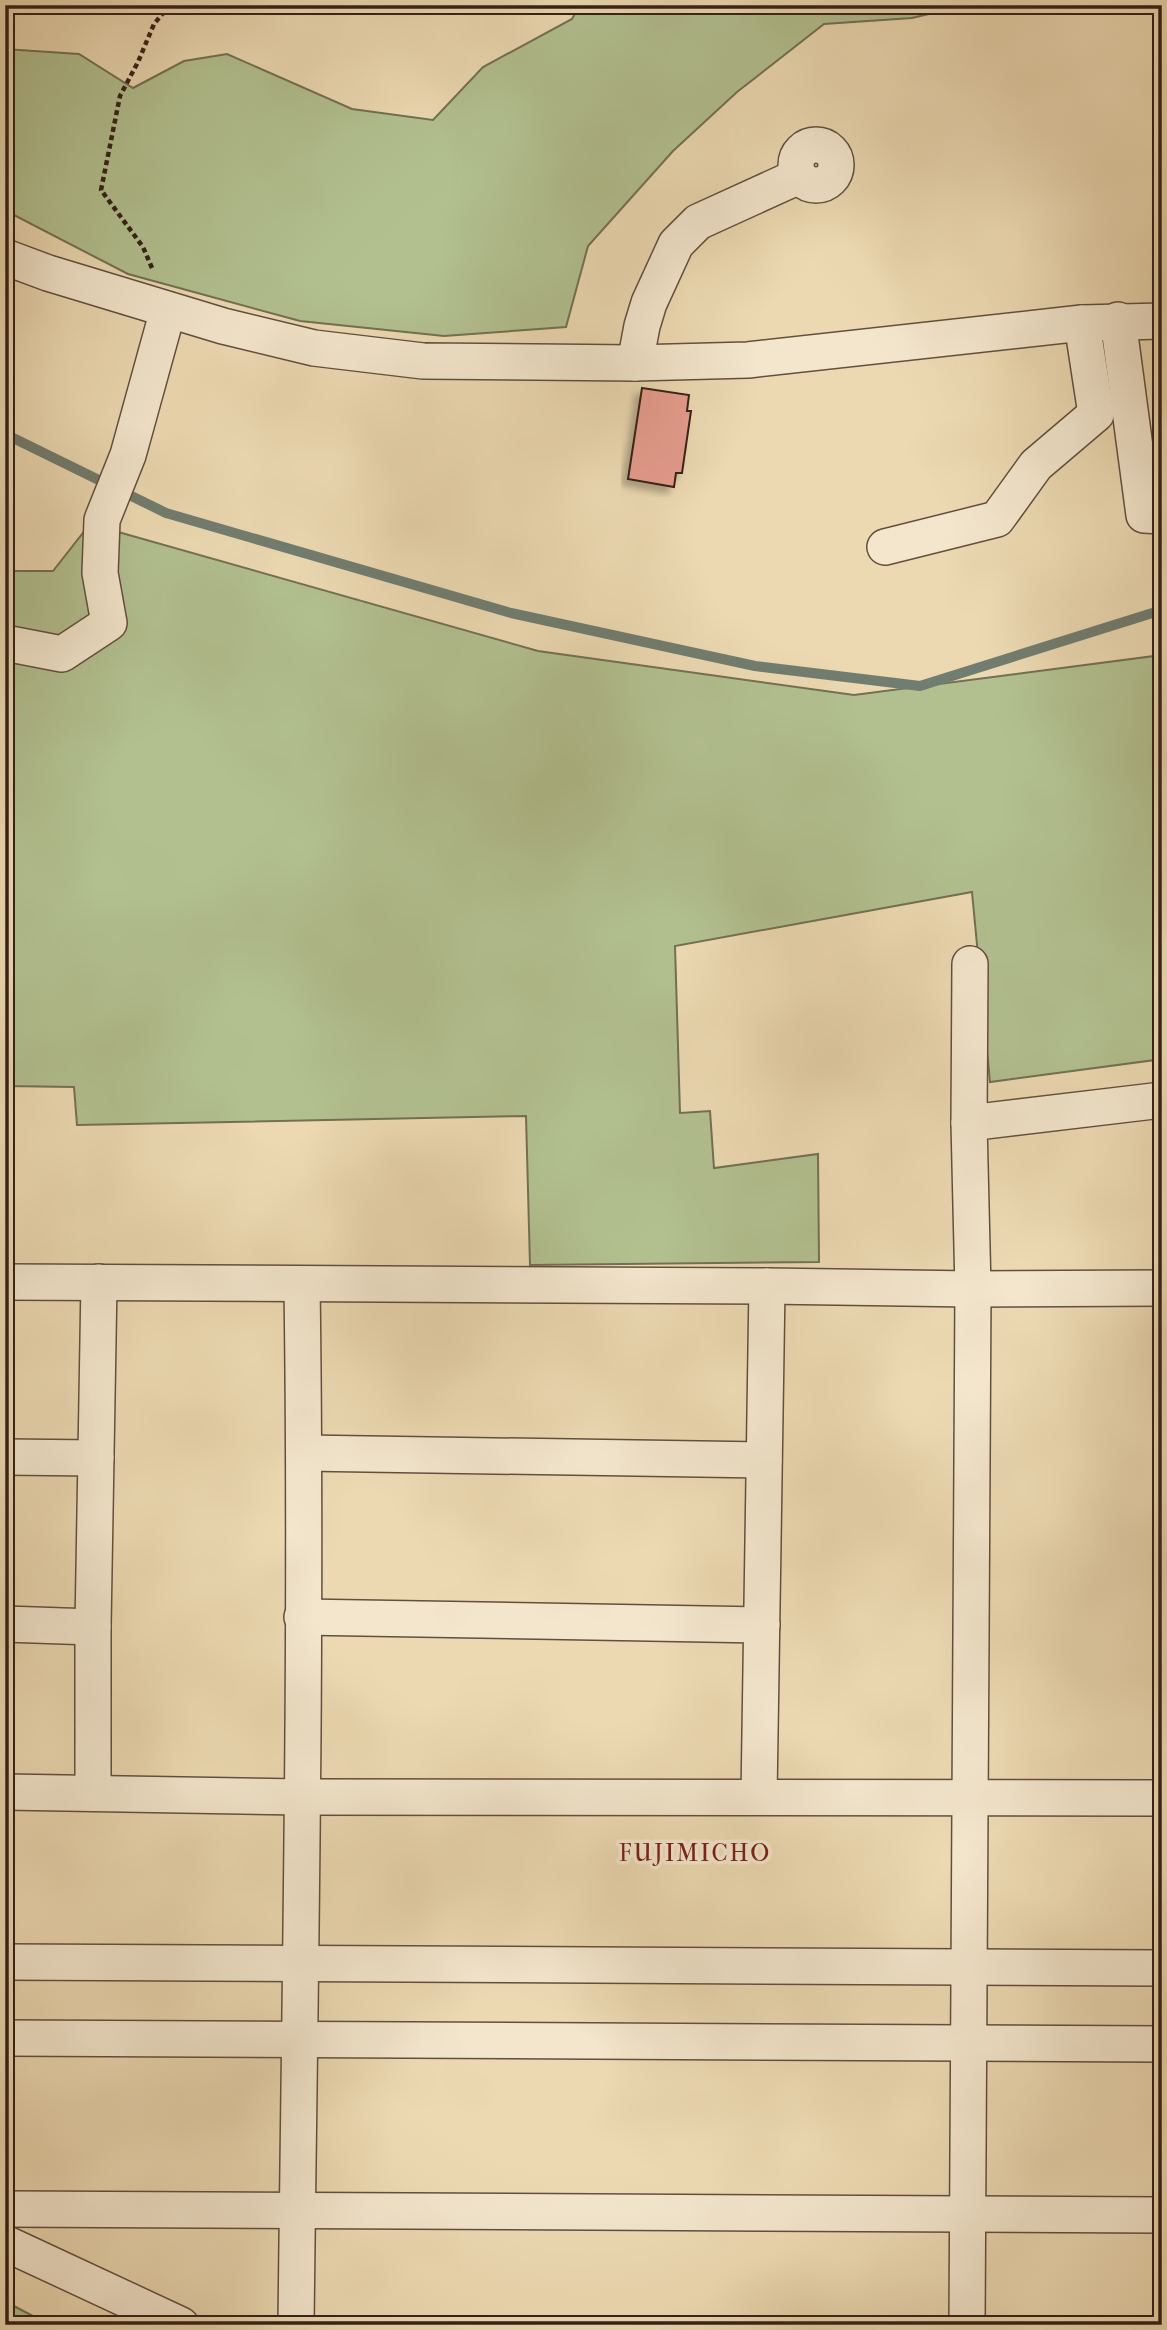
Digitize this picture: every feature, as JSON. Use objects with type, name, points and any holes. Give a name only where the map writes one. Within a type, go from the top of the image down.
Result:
[{"type":"street","points":[[635,363],[649,303],[676,244],[698,222],[799,176]]},
{"type":"street","points":[[5,257],[48,273],[223,326],[314,348],[423,361],[635,363],[748,360],[1082,323],[1162,321]]},
{"type":"street","points":[[5,643],[62,654],[109,623],[100,573],[102,520],[124,465],[168,310]]},
{"type":"street","points":[[1118,320],[1144,515],[1162,516]]},
{"type":"street","points":[[885,547],[997,520],[1036,465],[1096,414],[1082,323]]},
{"type":"street","points":[[967,2325],[973,1289],[969,1123],[970,964]]},
{"type":"street","points":[[969,1123],[1162,1100]]},
{"type":"street","points":[[5,1282],[1162,1288]]},
{"type":"street","points":[[93,1792],[99,1282]]},
{"type":"street","points":[[296,2325],[301,2039],[304,1453],[302,1285]]},
{"type":"street","points":[[759,1797],[767,1286]]},
{"type":"street","points":[[304,1453],[764,1460]]},
{"type":"street","points":[[5,1457],[96,1458]]},
{"type":"street","points":[[302,1617],[762,1625]]},
{"type":"street","points":[[5,1624],[93,1627]]},
{"type":"street","points":[[5,1792],[301,1797],[1162,1798]]},
{"type":"street","points":[[5,1962],[1162,1968]]},
{"type":"street","points":[[5,2038],[1162,2044]]},
{"type":"street","points":[[5,2209],[1162,2215]]},
{"type":"street","points":[[5,2243],[181,2325]]},
{"type":"path","points":[[168,310],[143,247],[102,190],[120,96],[155,24],[170,5]]},
{"type":"green space","points":[[580,5],[967,5],[912,18],[824,24],[737,92],[673,151],[588,246],[566,327],[444,336],[300,321],[128,274],[8,212],[5,205],[5,49],[79,54],[133,88],[184,61],[227,54],[352,109],[433,120],[483,67],[572,19]]},
{"type":"green space","points":[[90,524],[538,651],[854,695],[1162,655],[1162,1059],[990,1082],[972,892],[675,946],[680,1113],[710,1111],[714,1168],[818,1154],[819,1262],[530,1265],[526,1116],[77,1125],[74,1087],[5,1086],[5,571],[53,571]]},
{"type":"green space","points":[[10,2304],[50,2325],[5,2325],[5,2308]]},
{"type":"building","points":[[642,388],[689,395],[687,411],[691,411],[682,473],[676,473],[674,487],[628,479]]},
{"type":"waterway","points":[[5,434],[166,513],[511,613],[755,666],[920,686],[1162,610]]},
{"type":"district","name":"FUJIMICHO","points":[[695,1853]]}]
